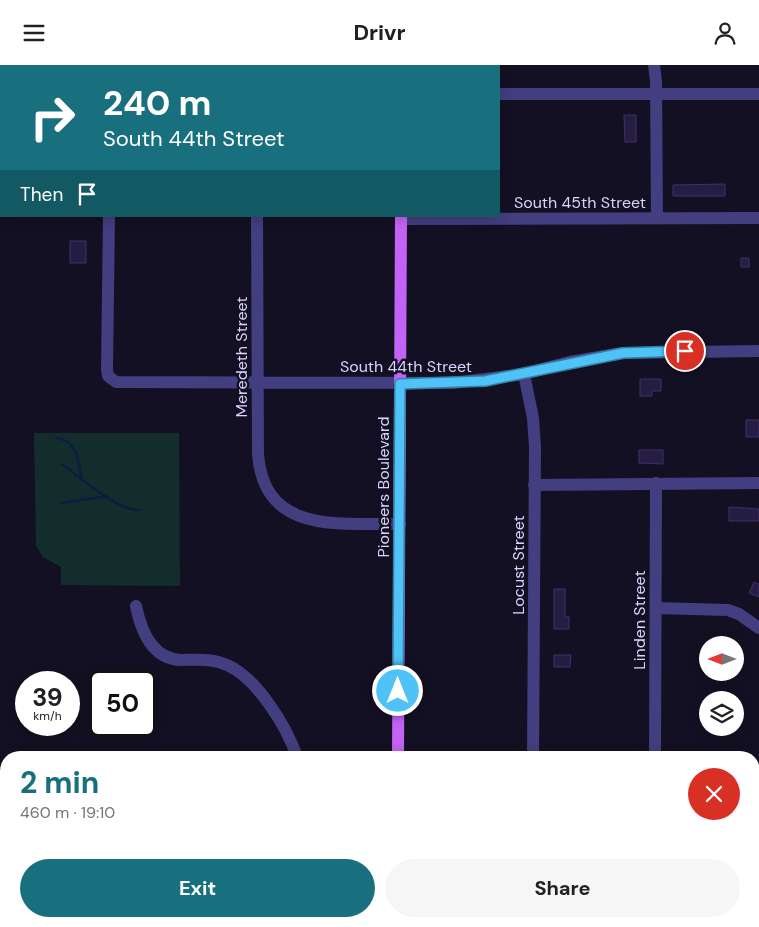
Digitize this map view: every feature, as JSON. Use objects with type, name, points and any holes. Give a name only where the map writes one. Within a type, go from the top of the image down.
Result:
[{"type":"main road","name":"Pioneers Boulevard","points":[[398,751],[401,218]]},
{"type":"street","points":[[654,65],[657,218]]},
{"type":"street","points":[[500,95],[759,94]]},
{"type":"street","name":"South 44th Street","points":[[109,217],[107,369],[111,380],[123,383],[400,384],[485,381],[524,375],[569,363],[623,353],[759,351]]},
{"type":"street","name":"Meredeth Street","points":[[257,217],[259,464],[266,486],[271,495],[286,510],[309,521],[322,524],[400,524]]},
{"type":"street","name":"South 45th Street","points":[[401,218],[759,218]]},
{"type":"street","name":"Locust Street","points":[[524,375],[531,401],[535,432],[533,751]]},
{"type":"street","name":"Linden Street","points":[[656,483],[656,751]]},
{"type":"street","points":[[534,485],[759,483]]},
{"type":"street","points":[[136,606],[140,626],[149,642],[161,653],[178,659],[219,662],[235,670],[248,681],[276,715],[294,751]]},
{"type":"street","points":[[656,608],[728,611],[739,614],[759,628]]},
{"type":"green space","points":[[34,433],[179,433],[180,586],[61,585],[61,567],[43,557],[36,546]]},
{"type":"building","points":[[624,115],[636,115],[636,142],[625,142]]},
{"type":"building","points":[[725,184],[725,196],[673,196],[673,185]]},
{"type":"building","points":[[70,241],[86,241],[86,263],[70,263]]},
{"type":"building","points":[[741,258],[749,258],[749,267],[741,267]]},
{"type":"building","points":[[640,379],[661,379],[661,391],[652,391],[652,396],[640,396]]},
{"type":"building","points":[[746,420],[759,420],[759,437],[746,437]]},
{"type":"building","points":[[639,450],[663,450],[663,464],[639,463]]},
{"type":"building","points":[[729,507],[759,509],[759,521],[729,521]]},
{"type":"building","points":[[754,582],[759,584],[759,597],[749,593]]},
{"type":"building","points":[[554,589],[565,589],[565,617],[569,617],[569,629],[554,629]]},
{"type":"building","points":[[554,655],[571,655],[570,667],[554,667]]},
{"type":"waterway","points":[[56,438],[69,443],[73,447],[78,458],[81,478]]},
{"type":"waterway","points":[[62,464],[110,500],[131,509],[140,510]]},
{"type":"waterway","points":[[61,503],[107,496]]},
{"type":"route","points":[[398,691],[400,384],[485,381],[524,375],[601,356],[648,351],[685,351]]}]
